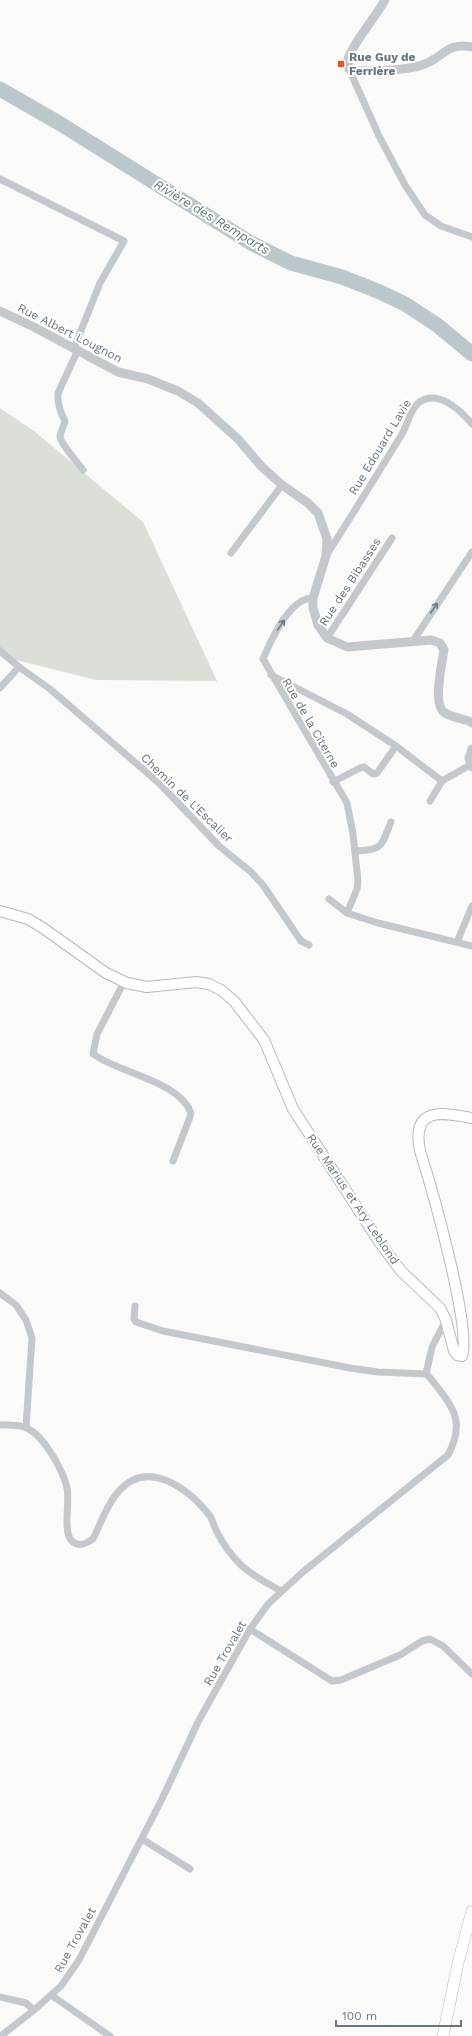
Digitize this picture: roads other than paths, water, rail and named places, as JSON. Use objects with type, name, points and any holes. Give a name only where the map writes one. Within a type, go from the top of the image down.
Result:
[{"type":"main road","name":"Rue Marius et Ary Leblond","points":[[0,912],[16,914],[43,928],[106,973],[124,982],[147,987],[196,982],[209,984],[221,990],[234,1001],[264,1040],[293,1109],[380,1243],[401,1271],[440,1308],[446,1320],[454,1351],[462,1356],[466,1352],[468,1339],[463,1283],[420,1151],[417,1132],[426,1118],[433,1114],[448,1114],[472,1118]]},
{"type":"main road","points":[[443,2036],[458,1963],[472,1911]]},
{"type":"street","points":[[385,0],[377,15],[353,49],[348,59],[349,69],[379,136],[405,185],[425,215],[441,226],[472,237]]},
{"type":"street","points":[[349,69],[402,69],[422,65],[460,45],[472,47]]},
{"type":"street","points":[[0,179],[124,241],[100,283],[58,393],[57,400],[65,421],[60,436],[61,443],[71,452],[83,470]]},
{"type":"street","name":"Rue Albert Lougnon","points":[[0,311],[34,326],[118,372],[148,379],[178,391],[198,403],[238,439],[261,466],[282,485],[308,503],[318,512],[326,539],[326,556],[312,598],[318,625],[327,638]]},
{"type":"street","name":"Rue Edouard Lavie","points":[[326,556],[405,429],[417,405],[428,399],[447,403],[459,410],[472,424]]},
{"type":"street","points":[[231,553],[282,485]]},
{"type":"street","name":"Rue des Bibasses","points":[[327,638],[392,538]]},
{"type":"street","points":[[412,641],[472,552]]},
{"type":"street","name":"Rue de la Citerne","points":[[312,598],[308,597],[296,604],[271,639],[262,659],[349,809],[356,851],[358,881],[357,890],[347,913]]},
{"type":"street","points":[[327,638],[347,647],[432,640],[440,644],[444,650],[438,692],[440,708],[444,713],[472,723]]},
{"type":"street","name":"Chemin de L'Escalier","points":[[0,651],[19,667],[50,689],[159,783],[219,846],[257,878],[301,941],[310,945]]},
{"type":"street","points":[[0,688],[19,667]]},
{"type":"street","name":"Rue de la Citerne","points":[[270,674],[347,714],[396,746],[442,780]]},
{"type":"street","name":"Rue de la Citerne","points":[[333,782],[364,767],[373,774],[377,773],[396,746]]},
{"type":"street","points":[[430,801],[442,780],[471,766],[469,758],[472,749]]},
{"type":"street","points":[[356,851],[373,851],[378,848],[382,843],[391,822]]},
{"type":"street","points":[[329,899],[347,913],[378,923],[472,946]]},
{"type":"street","points":[[457,942],[472,906]]},
{"type":"street","points":[[124,982],[99,1029],[93,1054],[169,1090],[187,1106],[191,1113],[190,1117],[173,1161]]},
{"type":"street","points":[[0,1293],[16,1305],[26,1320],[32,1338],[26,1427]]},
{"type":"street","points":[[135,1306],[134,1319],[136,1322],[163,1331],[350,1368],[378,1372],[426,1374],[432,1347],[446,1320]]},
{"type":"street","name":"Rue Trovalet","points":[[1,2036],[51,1995],[70,1974],[79,1960],[142,1838],[200,1720],[250,1629],[268,1604],[281,1591],[448,1455],[454,1445],[456,1418],[447,1400],[426,1374]]},
{"type":"street","points":[[0,1425],[15,1424],[26,1427],[33,1431],[45,1445],[58,1466],[67,1489],[68,1530],[71,1540],[77,1545],[86,1545],[92,1539],[118,1492],[131,1480],[145,1476],[162,1478],[182,1488],[200,1503],[211,1518],[223,1544],[241,1565],[259,1580],[281,1591]]},
{"type":"street","points":[[250,1629],[332,1681],[341,1680],[400,1655],[422,1641],[430,1639],[443,1646],[472,1674]]},
{"type":"street","points":[[142,1838],[190,1869]]},
{"type":"street","points":[[51,1995],[110,2036]]},
{"type":"street","points":[[0,1997],[26,2003],[34,2010]]},
{"type":"waterway","name":"Rivière des Remparts","points":[[0,89],[59,123],[251,243],[291,263],[342,277],[405,304],[437,325],[472,354]]},
{"type":"place","name":"Rue Guy de Ferrière","points":[[341,64]]}]
